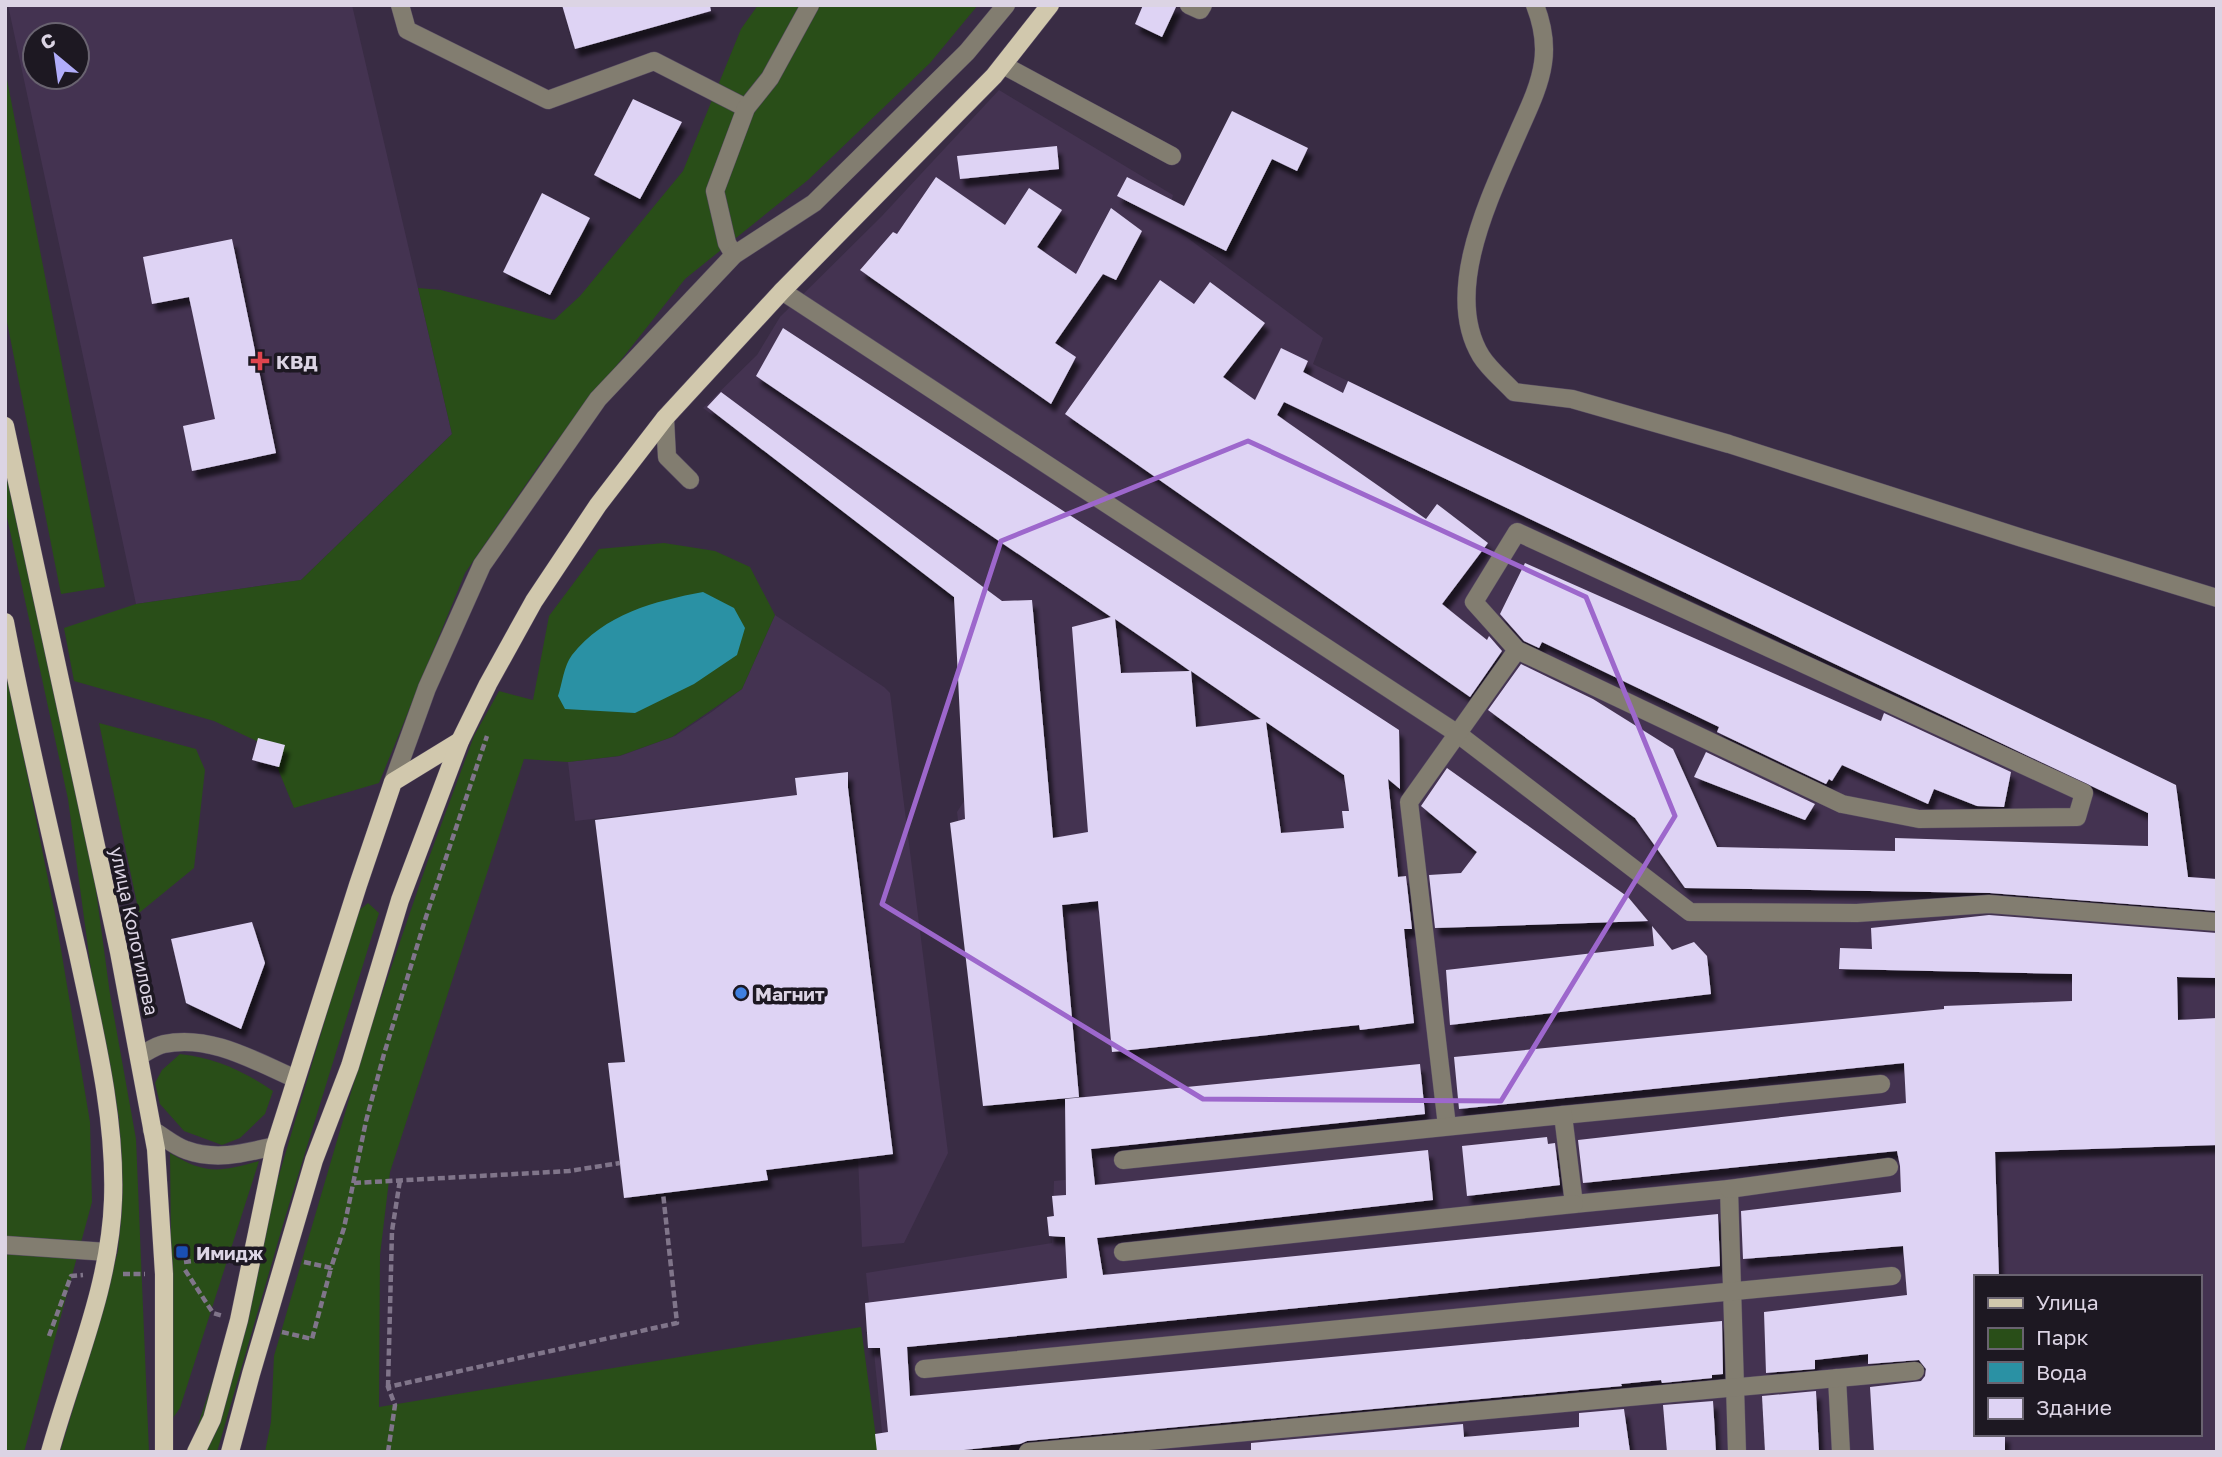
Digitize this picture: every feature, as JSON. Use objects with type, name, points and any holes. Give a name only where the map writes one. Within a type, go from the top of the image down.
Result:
[{"type":"main road","points":[[230,1452],[314,1160],[350,1066],[400,900],[460,741],[534,601],[598,505],[665,418],[782,291],[1003,65],[1050,5]]},
{"type":"main road","name":"улица Колотилова","points":[[5,426],[120,952],[156,1149],[164,1274],[164,1452]]},
{"type":"main road","points":[[5,622],[8,656],[87,996],[112,1147],[113,1202],[107,1252],[90,1326],[66,1392],[50,1452]]},
{"type":"main road","points":[[196,1452],[212,1419],[239,1320],[275,1146],[393,782],[460,741]]},
{"type":"street","points":[[400,5],[407,30],[548,100],[654,61],[746,108]]},
{"type":"street","points":[[734,255],[727,243],[715,191],[746,108],[770,78],[810,5]]},
{"type":"street","points":[[393,782],[427,688],[482,565],[598,400],[734,255],[814,204],[967,52],[1006,5]]},
{"type":"street","points":[[1189,5],[1200,10],[1203,5]]},
{"type":"street","points":[[1535,5],[1542,23],[1543,62],[1532,101],[1484,212],[1467,278],[1468,323],[1482,356],[1514,392],[1572,399],[1716,440],[2217,598]]},
{"type":"street","points":[[1003,65],[1172,156]]},
{"type":"street","points":[[782,291],[1458,734],[1690,912],[1857,914],[1989,904],[2217,922]]},
{"type":"street","points":[[665,418],[667,457],[690,480]]},
{"type":"street","points":[[1517,532],[2084,793],[2077,817],[1919,819],[1842,804],[1517,650],[1475,601],[1517,532]]},
{"type":"street","points":[[1447,1126],[1409,802],[1517,650]]},
{"type":"street","points":[[139,1056],[160,1044],[183,1041],[228,1048],[296,1079]]},
{"type":"street","points":[[1123,1160],[1881,1084]]},
{"type":"street","points":[[1563,1115],[1574,1204]]},
{"type":"street","points":[[152,1130],[184,1150],[214,1157],[275,1146]]},
{"type":"street","points":[[1123,1252],[1729,1189],[1889,1167]]},
{"type":"street","points":[[1729,1189],[1737,1452]]},
{"type":"street","points":[[5,1245],[107,1252]]},
{"type":"street","points":[[924,1369],[1892,1276]]},
{"type":"street","points":[[1028,1452],[1915,1371]]},
{"type":"street","points":[[1837,1378],[1841,1452]]},
{"type":"path","points":[[265,1328],[312,1339],[344,1228],[366,1121],[384,1054],[426,917],[489,731]]},
{"type":"path","points":[[354,1183],[569,1171],[620,1163]]},
{"type":"path","points":[[388,1452],[395,1405],[388,1387],[392,1231],[400,1180]]},
{"type":"path","points":[[388,1387],[677,1323],[663,1193]]},
{"type":"path","points":[[239,1320],[213,1313],[185,1273],[184,1260],[253,1254]]},
{"type":"path","points":[[285,1258],[331,1268]]},
{"type":"highlighted area","points":[[1248,441],[1586,597],[1675,816],[1501,1101],[1203,1099],[882,904],[1001,541]]},
{"type":"shaded area","name":"КВД","points":[[8,5],[352,5],[452,434],[301,580],[136,604],[26,91],[91,91],[91,21],[21,21],[21,66]]},
{"type":"shaded area","points":[[999,90],[1173,195],[1166,222],[1323,338],[1313,364],[2169,782],[2188,876],[2217,879],[2217,1452],[884,1452],[866,1273],[1052,1243],[1054,1181],[1074,1179],[1074,1098],[992,1104],[957,812],[971,790],[960,593],[703,408],[757,355],[780,317],[881,217]]},
{"type":"shaded area","points":[[775,615],[890,693],[948,1153],[904,1243],[862,1247],[858,1158],[893,1153],[848,772],[795,778],[797,795],[575,821],[568,762],[620,756],[675,736],[713,711],[742,689]]},
{"type":"green space","points":[[758,5],[978,5],[930,63],[808,180],[685,279],[549,451],[465,573],[379,783],[294,808],[269,747],[214,721],[74,681],[64,628],[136,604],[301,580],[452,434],[418,288],[441,290],[554,320],[580,296],[683,171],[741,29]]},
{"type":"green space","points":[[5,69],[105,587],[61,594],[5,312]]},
{"type":"green space","points":[[5,455],[91,854],[110,994],[136,1139],[149,1452],[60,1452],[118,1251],[122,1207],[119,1118],[94,992],[68,799],[5,508]]},
{"type":"green space","points":[[664,543],[715,551],[750,567],[775,615],[742,689],[672,737],[619,756],[568,762],[524,759],[390,1172],[380,1255],[379,1407],[861,1327],[878,1452],[265,1452],[271,1422],[274,1356],[367,1038],[474,736],[499,691],[533,700],[549,616],[599,549]]},
{"type":"green space","points":[[5,664],[55,914],[90,1122],[92,1202],[24,1452],[5,1452]]},
{"type":"green space","points":[[99,723],[196,749],[205,770],[194,868],[139,913]]},
{"type":"green space","points":[[368,903],[379,913],[284,1221],[217,1452],[189,1452],[264,1226],[357,912]]},
{"type":"green space","points":[[180,1054],[229,1066],[273,1091],[265,1114],[240,1138],[222,1145],[184,1131],[160,1104],[155,1083],[162,1070]]},
{"type":"green space","points":[[170,1153],[194,1165],[213,1169],[259,1161],[180,1408],[173,1418]]},
{"type":"water","points":[[703,592],[734,608],[745,628],[737,655],[694,684],[635,713],[565,709],[558,696],[569,659],[599,629],[632,611]]},
{"type":"building","points":[[562,5],[710,5],[711,11],[575,49]]},
{"type":"building","points":[[1143,5],[1177,5],[1162,37],[1135,24]]},
{"type":"building","points":[[633,99],[682,122],[640,199],[594,175]]},
{"type":"building","points":[[1232,111],[1308,148],[1297,171],[1272,159],[1226,251],[1117,196],[1127,177],[1184,206]]},
{"type":"building","points":[[1057,146],[1059,169],[960,179],[957,156]]},
{"type":"building","points":[[936,177],[1005,225],[1029,188],[1062,210],[1037,247],[1076,274],[1111,208],[1142,231],[1116,280],[1103,274],[1055,343],[1076,357],[1051,404],[860,270],[893,232],[897,234]]},
{"type":"building","points":[[542,193],[590,218],[550,295],[503,272]]},
{"type":"building","points":[[232,239],[276,453],[192,471],[183,426],[215,419],[189,297],[152,304],[143,257]]},
{"type":"building","points":[[1160,280],[1194,304],[1210,282],[1265,323],[1223,377],[1255,400],[1281,348],[1308,361],[1303,372],[1343,393],[1348,381],[2176,785],[2188,877],[2217,879],[2217,911],[1990,893],[1685,888],[1635,818],[1488,710],[1521,664],[1593,699],[1673,749],[1717,847],[1895,851],[1895,838],[2148,846],[2148,813],[1284,402],[1277,415],[1426,519],[1437,504],[1488,543],[1442,604],[1487,640],[1489,636],[1502,651],[1470,697],[1065,414]]},
{"type":"building","points":[[783,328],[1399,730],[1400,789],[1388,779],[1398,877],[1406,876],[1412,929],[1404,929],[1414,1023],[1360,1030],[1359,1025],[1112,1052],[1098,901],[1062,905],[1079,1097],[983,1106],[950,823],[965,819],[954,597],[707,407],[721,392],[1002,601],[1032,600],[1053,838],[1088,832],[1072,627],[1111,617],[756,376]],"holes":[[[1115,619],[1176,661],[1190,671],[1121,673]],[[1191,671],[1261,719],[1196,727]],[[1266,722],[1344,775],[1349,811],[1342,811],[1344,828],[1281,833]]]},
{"type":"building","points":[[1525,563],[1881,721],[1884,713],[2011,772],[2004,807],[1977,806],[1934,789],[1928,804],[1842,765],[1832,781],[1829,779],[1826,784],[1717,732],[1719,727],[1542,642],[1539,648],[1524,641],[1500,614]]},
{"type":"building","points":[[258,738],[285,745],[279,767],[252,760]]},
{"type":"building","points":[[1706,752],[1815,804],[1805,820],[1694,777]]},
{"type":"building","points":[[1447,768],[1628,897],[1648,921],[1435,928],[1429,875],[1461,873],[1477,852],[1421,806]]},
{"type":"building","points":[[848,772],[893,1154],[766,1170],[768,1180],[624,1198],[608,1063],[625,1062],[595,820],[797,795],[795,778]]},
{"type":"building","points":[[1989,915],[2217,933],[2217,978],[2177,977],[2178,1020],[2217,1018],[2217,1145],[1995,1152],[1999,1275],[1974,1275],[1974,1436],[2005,1436],[2005,1452],[1874,1452],[1870,1387],[1921,1381],[1926,1369],[1919,1360],[1868,1364],[1868,1354],[1815,1360],[1815,1369],[1766,1373],[1764,1312],[1907,1295],[1903,1246],[1743,1259],[1741,1211],[1901,1192],[1897,1151],[1583,1183],[1578,1140],[1906,1103],[1904,1063],[1459,1109],[1454,1057],[1944,1009],[1944,1006],[2072,1001],[2072,974],[1839,969],[1840,948],[1872,949],[1871,928]]},
{"type":"building","points":[[252,922],[265,963],[241,1029],[186,1003],[171,939]]},
{"type":"building","points":[[1652,926],[1672,950],[1694,942],[1707,956],[1711,994],[1450,1025],[1446,970],[1654,946]]},
{"type":"building","points":[[1420,1064],[1425,1114],[1091,1149],[1095,1185],[1428,1150],[1433,1200],[1097,1238],[1103,1275],[1718,1214],[1720,1266],[907,1347],[910,1396],[1722,1321],[1723,1374],[1712,1375],[1712,1378],[1662,1383],[1661,1380],[1621,1384],[1622,1386],[1027,1441],[945,1452],[877,1452],[875,1434],[888,1432],[880,1348],[868,1348],[865,1303],[1067,1278],[1065,1237],[1049,1236],[1047,1217],[1054,1216],[1052,1196],[1066,1195],[1065,1099]]},
{"type":"building","points":[[1547,1137],[1548,1144],[1555,1143],[1560,1185],[1467,1196],[1462,1146]]},
{"type":"building","points":[[1816,1391],[1819,1452],[1765,1452],[1762,1396]]},
{"type":"building","points":[[1713,1401],[1716,1452],[1667,1452],[1663,1405]]},
{"type":"building","points":[[1624,1409],[1630,1452],[1251,1452],[1251,1443],[1463,1424],[1464,1437],[1579,1427],[1579,1413]]},
{"type":"place","name":"КВД","points":[[260,361]]},
{"type":"place","name":"Магнит","points":[[741,993]]},
{"type":"place","name":"Имидж","points":[[182,1252]]}]
